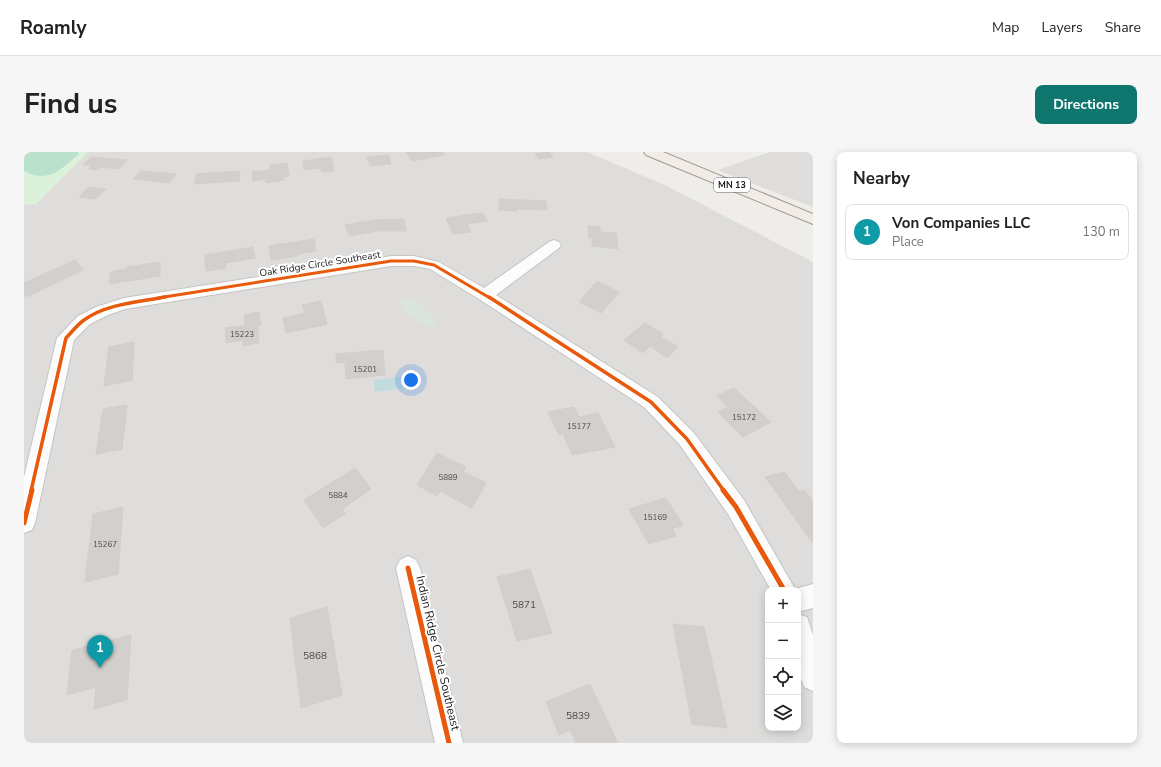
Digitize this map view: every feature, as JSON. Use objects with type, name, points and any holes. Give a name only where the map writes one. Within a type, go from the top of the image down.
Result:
[{"type":"main road","name":"MN 13","points":[[651,152],[813,218]]},
{"type":"street","points":[[485,295],[554,245]]},
{"type":"street","name":"Oak Ridge Circle Southeast","points":[[24,523],[66,338],[84,320],[102,310],[124,304],[391,261],[414,261],[434,264],[485,295],[651,402],[692,445],[736,507],[782,587]]},
{"type":"street","name":"Indian Ridge Circle Southeast","points":[[408,568],[449,743]]},
{"type":"street","points":[[801,599],[813,596]]},
{"type":"street","points":[[801,636],[813,678]]},
{"type":"shaded area","points":[[24,152],[587,152],[665,185],[813,262],[813,743],[24,743]]},
{"type":"shaded area","points":[[770,152],[813,152],[813,207],[718,170]]},
{"type":"shaded area","points":[[405,297],[418,302],[436,319],[435,324],[429,326],[421,323],[403,311],[399,302]]},
{"type":"green space","points":[[24,152],[88,152],[36,204],[24,205]]},
{"type":"green space","points":[[28,152],[78,152],[79,154],[54,173],[41,176],[33,175],[24,171],[24,156]]},
{"type":"water","points":[[405,376],[406,388],[375,392],[373,380]]},
{"type":"building","points":[[406,152],[443,152],[445,155],[412,161]]},
{"type":"building","points":[[549,152],[553,157],[539,159],[535,154]]},
{"type":"building","points":[[389,155],[391,164],[370,166],[367,157]]},
{"type":"building","points":[[91,157],[127,160],[119,169],[100,167],[98,170],[89,169],[92,165],[83,165]]},
{"type":"building","points":[[331,157],[334,171],[322,172],[321,168],[304,170],[303,161]]},
{"type":"building","points":[[287,163],[289,176],[283,177],[284,180],[266,183],[265,179],[253,181],[252,172],[270,170],[270,165]]},
{"type":"building","points":[[141,171],[176,174],[169,183],[133,179]]},
{"type":"building","points":[[240,171],[239,181],[194,184],[196,174]]},
{"type":"building","points":[[89,187],[106,189],[96,199],[79,197]]},
{"type":"building","points":[[499,199],[546,201],[547,210],[499,210]]},
{"type":"building","points":[[482,213],[487,221],[467,224],[471,232],[453,234],[446,218]]},
{"type":"building","points":[[404,219],[406,231],[377,231],[349,236],[345,225],[375,220]]},
{"type":"building","points":[[588,226],[600,227],[600,232],[616,233],[618,249],[592,246],[592,238],[589,238]]},
{"type":"building","points":[[314,239],[316,251],[297,254],[298,256],[271,260],[269,246]]},
{"type":"building","points":[[253,247],[255,258],[225,263],[226,268],[206,271],[205,255]]},
{"type":"building","points":[[75,260],[83,270],[26,297],[24,294],[24,283]]},
{"type":"building","points":[[160,262],[160,276],[109,284],[111,272],[126,269],[127,267]]},
{"type":"building","points":[[597,281],[619,292],[601,313],[579,302]]},
{"type":"building","points":[[321,301],[327,324],[286,333],[283,318],[305,313],[302,305]]},
{"type":"building","points":[[259,312],[261,325],[257,325],[259,343],[243,346],[243,340],[226,343],[225,328],[245,325],[244,315]]},
{"type":"building","points":[[645,323],[663,334],[661,337],[678,347],[667,358],[650,346],[643,353],[624,340]]},
{"type":"building","points":[[134,342],[132,380],[104,386],[109,347]]},
{"type":"building","points":[[383,350],[385,375],[346,379],[345,362],[336,363],[336,354]]},
{"type":"building","points":[[734,388],[771,422],[743,437],[718,412],[728,407],[717,396]]},
{"type":"building","points":[[127,405],[122,449],[96,454],[103,409]]},
{"type":"building","points":[[574,407],[579,417],[598,413],[615,447],[572,455],[563,434],[559,435],[548,412]]},
{"type":"building","points":[[437,453],[466,467],[463,472],[486,483],[472,508],[440,491],[437,496],[417,485]]},
{"type":"building","points":[[355,468],[371,489],[342,509],[345,514],[323,528],[304,500]]},
{"type":"building","points":[[784,472],[799,491],[804,490],[813,501],[813,543],[765,477]]},
{"type":"building","points":[[666,498],[683,525],[672,529],[676,536],[649,544],[629,509]]},
{"type":"building","points":[[123,507],[118,574],[85,582],[93,514]]},
{"type":"building","points":[[530,569],[552,633],[517,641],[497,577]]},
{"type":"building","points":[[327,607],[342,695],[301,708],[290,618]]},
{"type":"building","points":[[673,624],[704,627],[727,728],[692,724]]},
{"type":"building","points":[[131,635],[127,700],[94,709],[96,687],[67,695],[72,650]]},
{"type":"building","points":[[590,684],[618,743],[576,743],[570,730],[559,735],[546,702]]},
{"type":"cycle path","points":[[24,523],[66,338],[84,320],[102,311],[124,304],[391,261],[414,261],[434,265],[485,295],[651,402],[687,439],[736,507],[782,587]]},
{"type":"cycle path","points":[[408,568],[449,743]]},
{"type":"place","name":"Von Companies LLC","points":[[100,668]]}]
